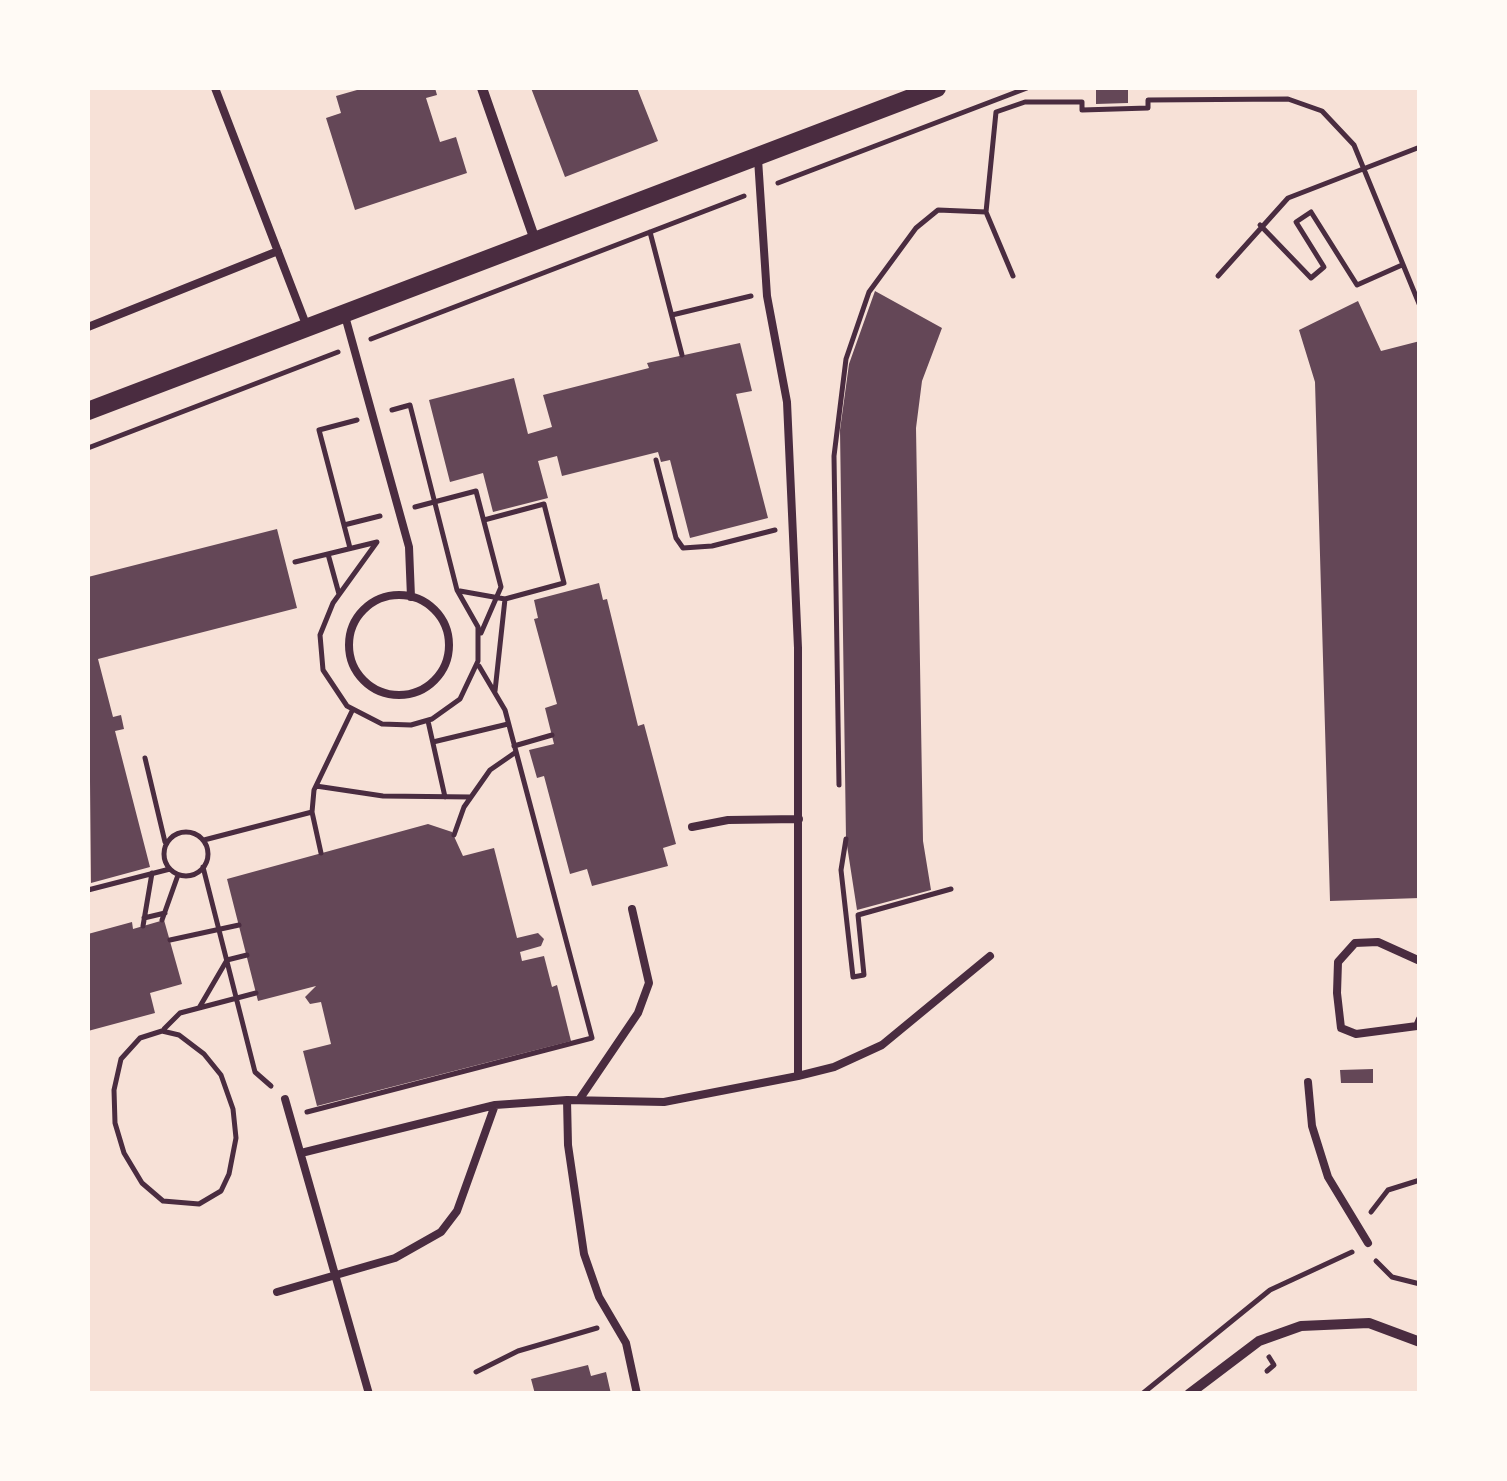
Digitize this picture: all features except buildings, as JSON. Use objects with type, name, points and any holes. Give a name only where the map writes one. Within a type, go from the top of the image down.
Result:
[{"type":"street","points":[[482,88],[535,240]]},
{"type":"street","points":[[88,410],[937,88]]},
{"type":"street","points":[[1190,1394],[1259,1342],[1301,1326],[1369,1322],[1420,1342]]},
{"type":"lane","points":[[215,88],[307,328]]},
{"type":"lane","points":[[758,156],[767,292],[788,402],[799,820],[798,1076]]},
{"type":"lane","points":[[88,327],[278,251]]},
{"type":"lane","points":[[344,313],[412,562],[411,597]]},
{"type":"lane","points":[[395,596],[411,597],[430,606],[443,622],[449,642],[446,662],[422,690],[402,695],[384,692],[370,686],[355,669],[350,634],[360,614],[373,602],[395,596]]},
{"type":"lane","points":[[692,828],[728,820],[799,820]]},
{"type":"lane","points":[[579,1100],[638,1013],[649,983],[632,910]]},
{"type":"lane","points":[[1420,961],[1378,942],[1355,943],[1338,962],[1337,992],[1341,1028],[1356,1034],[1417,1026],[1420,1019]]},
{"type":"lane","points":[[301,1153],[495,1105],[567,1100],[664,1102],[834,1067],[882,1045],[990,956]]},
{"type":"lane","points":[[1308,1082],[1312,1126],[1328,1177],[1368,1244]]},
{"type":"lane","points":[[285,1099],[370,1394]]},
{"type":"lane","points":[[567,1100],[568,1145],[584,1254],[626,1343],[636,1394]]},
{"type":"lane","points":[[277,1292],[396,1258],[442,1232],[457,1211],[495,1105]]},
{"type":"path","points":[[88,448],[1027,88]]},
{"type":"path","points":[[1014,276],[986,212],[996,112],[1025,102],[1082,102],[1082,110],[1148,108],[1148,100],[1288,99],[1322,111],[1339,125],[1362,166],[1420,306]]},
{"type":"path","points":[[1218,276],[1288,198],[1420,146]]},
{"type":"path","points":[[839,785],[834,456],[846,359],[869,292],[927,216],[954,208],[986,212]]},
{"type":"path","points":[[1260,226],[1310,278],[1324,267],[1296,222],[1311,212],[1357,286],[1402,266]]},
{"type":"path","points":[[650,232],[682,355]]},
{"type":"path","points":[[672,315],[767,292]]},
{"type":"path","points":[[295,562],[378,542],[339,594],[323,624],[321,659],[332,688],[352,710],[390,725],[428,720],[460,699],[478,664],[479,636],[471,610],[456,590],[410,405],[319,430],[350,548]]},
{"type":"path","points":[[656,460],[676,538],[684,548],[712,546],[792,525]]},
{"type":"path","points":[[344,525],[476,490],[501,587],[495,693]]},
{"type":"path","points":[[456,590],[502,599],[564,583],[544,504],[484,520]]},
{"type":"path","points":[[328,554],[339,594]]},
{"type":"path","points":[[479,636],[502,599]]},
{"type":"path","points":[[290,1116],[592,1038],[508,724],[478,664]]},
{"type":"path","points":[[322,854],[312,812],[316,786],[352,710]]},
{"type":"path","points":[[428,720],[444,796]]},
{"type":"path","points":[[433,742],[508,724]]},
{"type":"path","points":[[454,835],[471,797],[490,770],[515,749],[552,734]]},
{"type":"path","points":[[145,758],[166,845],[165,860],[170,868],[190,876],[203,868],[208,856],[203,840]]},
{"type":"path","points":[[316,786],[383,796],[471,797]]},
{"type":"path","points":[[166,845],[184,832],[203,840],[312,812]]},
{"type":"path","points":[[846,838],[841,870],[853,977],[864,975],[858,914],[952,889]]},
{"type":"path","points":[[88,890],[170,868]]},
{"type":"path","points":[[203,868],[256,1072],[285,1099]]},
{"type":"path","points":[[152,873],[144,922],[163,916],[178,874]]},
{"type":"path","points":[[170,940],[239,925]]},
{"type":"path","points":[[198,1008],[227,960],[247,955]]},
{"type":"path","points":[[162,1031],[179,1035],[204,1054],[221,1074],[233,1109],[236,1138],[229,1174],[221,1191],[199,1204],[163,1201],[142,1183],[124,1153],[115,1122],[114,1090],[121,1059],[140,1038],[162,1031],[180,1012],[256,993]]},
{"type":"path","points":[[1142,1394],[1270,1290],[1368,1244]]},
{"type":"path","points":[[476,1372],[518,1350],[614,1324]]}]
